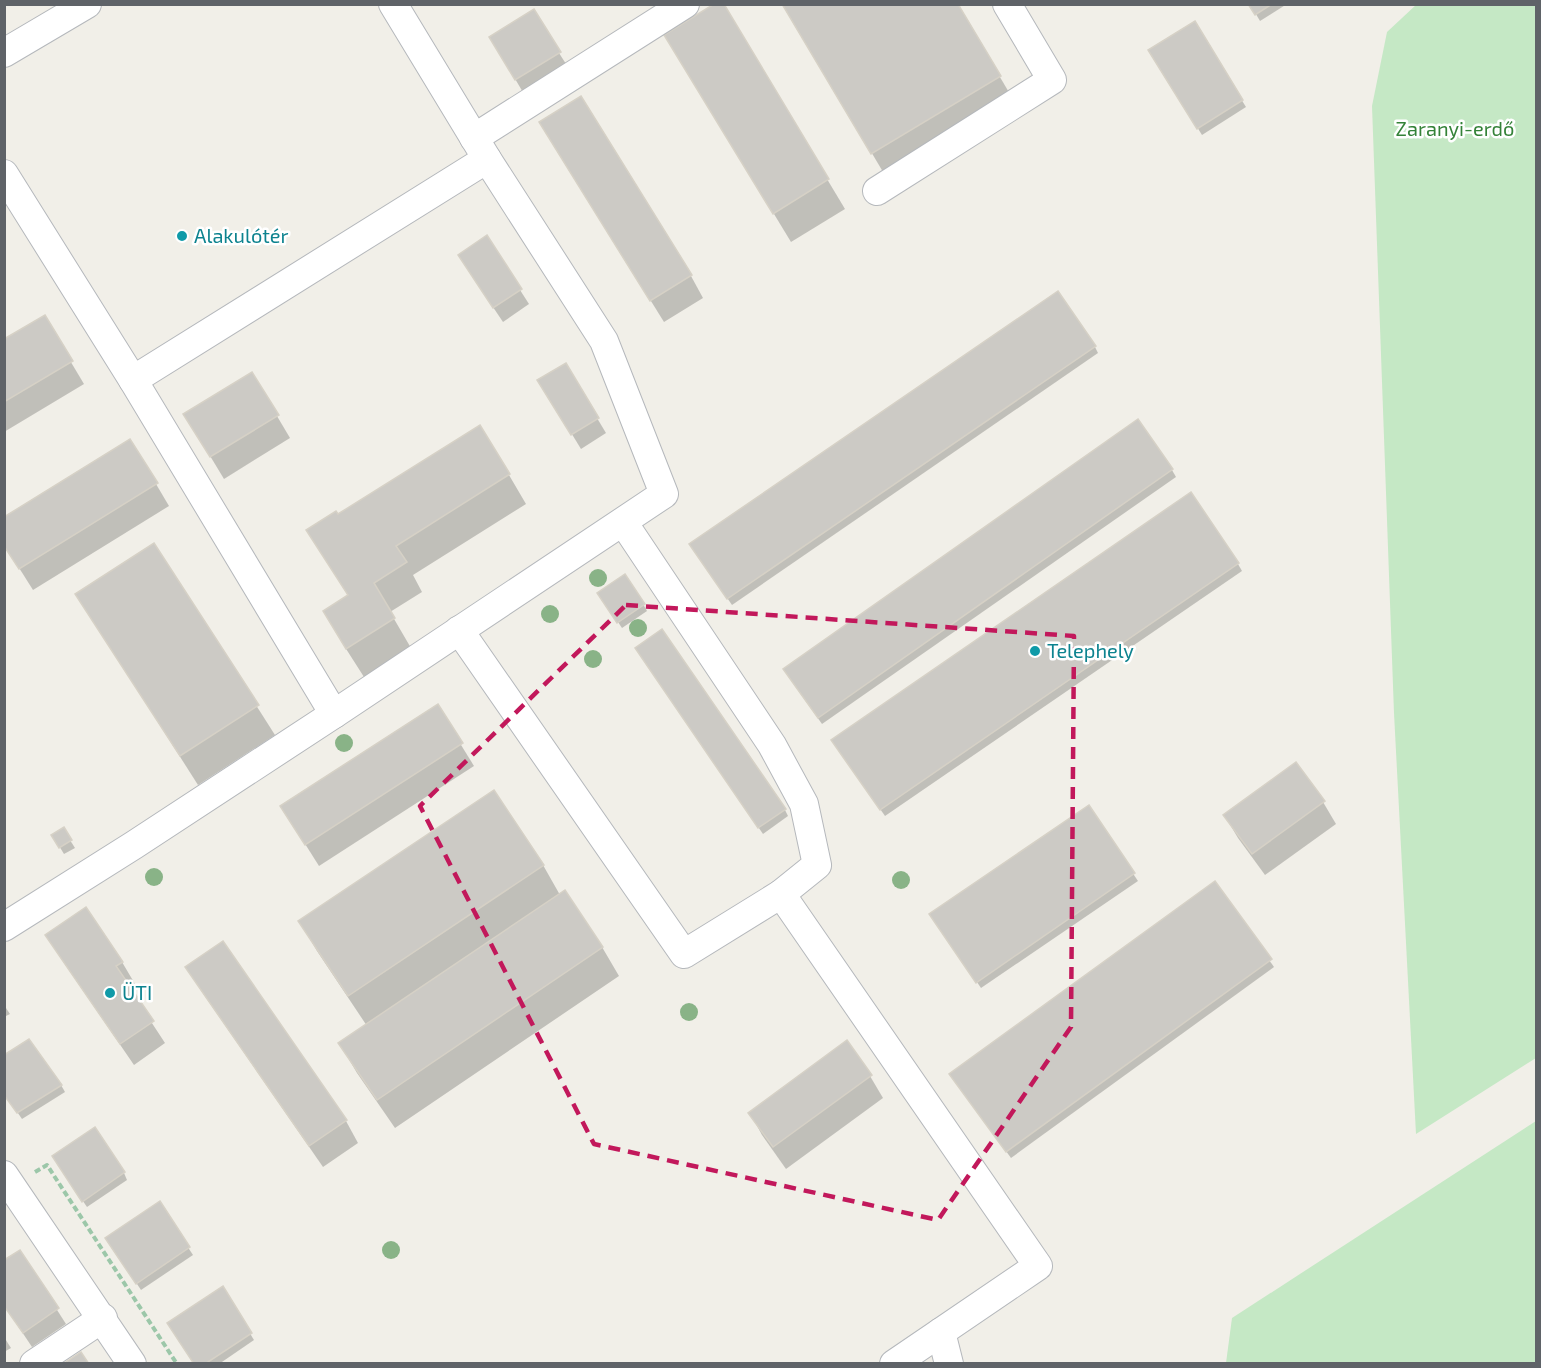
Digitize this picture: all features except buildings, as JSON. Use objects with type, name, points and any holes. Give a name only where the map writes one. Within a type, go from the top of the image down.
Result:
[{"type":"street","points":[[4,53],[87,4]]},
{"type":"street","points":[[4,927],[334,714],[664,494],[604,341],[481,149],[393,4]]},
{"type":"street","points":[[133,380],[481,149],[685,4]]},
{"type":"street","points":[[877,191],[1052,80],[1007,4]]},
{"type":"street","points":[[4,174],[133,380],[334,714]]},
{"type":"street","points":[[459,630],[684,954],[781,894],[817,865],[804,804],[772,746],[622,522]]},
{"type":"street","points":[[781,894],[1038,1266],[894,1364]]},
{"type":"street","points":[[8,1181],[132,1364]]},
{"type":"street","points":[[34,1364],[103,1318]]},
{"type":"street","points":[[941,1332],[949,1364]]},
{"type":"path","points":[[8,1181],[47,1165],[177,1364]]},
{"type":"highlighted area","points":[[626,605],[1074,636],[1071,1027],[938,1220],[594,1144],[420,806]]},
{"type":"green space","name":"Zaranyi-erdő","points":[[1417,4],[1536,5],[1536,1058],[1416,1134],[1394,713],[1372,106],[1387,32]]},
{"type":"green space","points":[[1536,1121],[1536,1363],[1226,1363],[1232,1318]]},
{"type":"place","name":"Alakulótér","points":[[182,236]]},
{"type":"place","name":"Telephely","points":[[1035,651]]},
{"type":"place","name":"ÜTI","points":[[110,993]]}]
